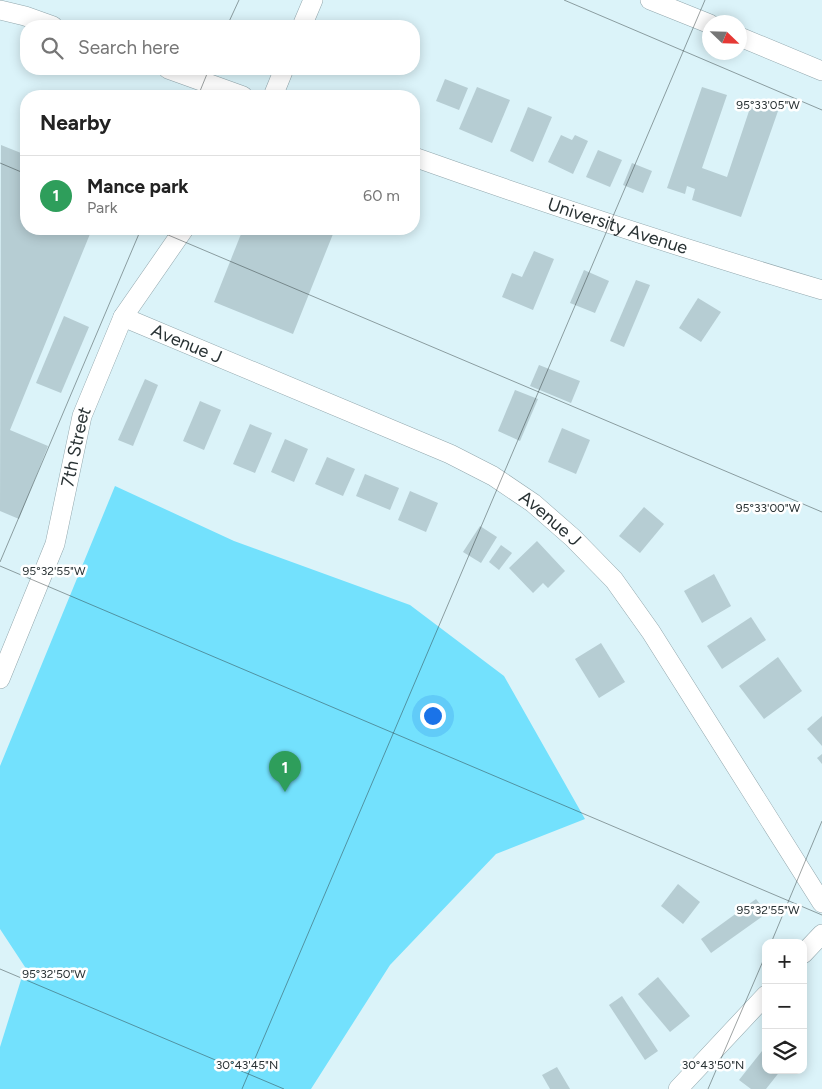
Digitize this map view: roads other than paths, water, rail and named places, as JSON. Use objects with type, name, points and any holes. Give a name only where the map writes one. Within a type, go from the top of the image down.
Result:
[{"type":"street","points":[[305,20],[313,0]]},
{"type":"street","points":[[650,0],[702,21]]},
{"type":"street","points":[[0,10],[36,20]]},
{"type":"street","points":[[747,40],[822,71]]},
{"type":"street","points":[[185,75],[226,90]]},
{"type":"street","points":[[275,90],[282,75]]},
{"type":"street","name":"University Avenue","points":[[420,159],[532,199],[666,243],[822,290]]},
{"type":"street","name":"7th Street","points":[[0,679],[55,544],[82,416],[123,317],[180,235]]},
{"type":"street","name":"Avenue J","points":[[123,317],[450,454],[493,476],[533,503],[580,545],[614,580],[651,632],[822,902]]},
{"type":"street","points":[[807,950],[822,934]]},
{"type":"street","points":[[678,1089],[762,999]]},
{"type":"place","name":"Mance park","points":[[285,792]]}]
